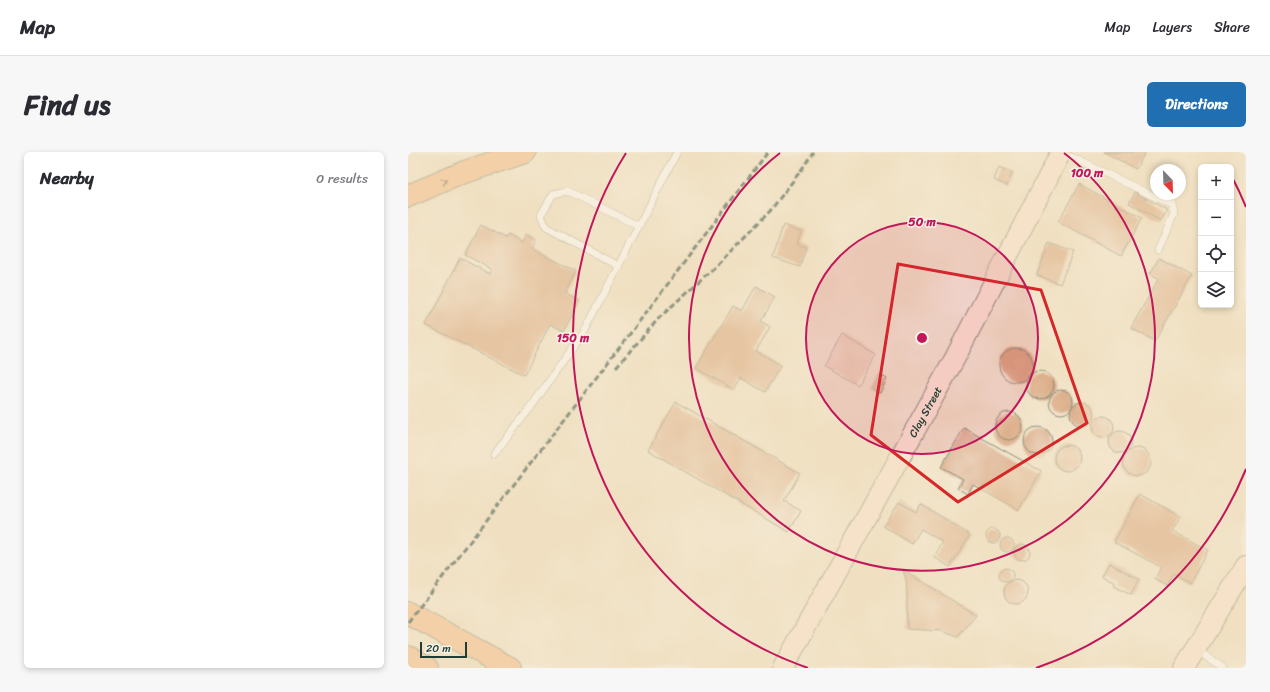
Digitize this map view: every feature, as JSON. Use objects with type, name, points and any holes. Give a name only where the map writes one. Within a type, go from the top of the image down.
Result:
[{"type":"main road","points":[[408,196],[462,173],[525,152]]},
{"type":"main road","points":[[408,612],[510,668]]},
{"type":"street","name":"Clay Street","points":[[782,668],[955,358],[1061,152]]},
{"type":"street","points":[[1184,668],[1246,566]]},
{"type":"lane","points":[[494,454],[531,407],[586,329],[677,152]]},
{"type":"lane","points":[[1061,152],[1172,205],[1174,214],[1158,250]]},
{"type":"lane","points":[[618,266],[546,227],[541,215],[553,194],[568,190],[638,226]]},
{"type":"lane","points":[[1195,649],[1223,668]]},
{"type":"highlighted area","points":[[898,264],[1041,290],[1087,423],[958,502],[871,435]]},
{"type":"building","points":[[1104,152],[1145,152],[1136,169]]},
{"type":"building","points":[[999,167],[1012,173],[1007,186],[994,180]]},
{"type":"building","points":[[1079,184],[1142,218],[1121,256],[1058,222]]},
{"type":"building","points":[[1135,192],[1167,210],[1161,221],[1129,203]]},
{"type":"building","points":[[481,225],[506,238],[508,235],[522,243],[526,235],[536,240],[532,249],[576,271],[565,293],[579,301],[564,331],[550,324],[524,375],[426,325],[460,258],[490,274],[492,269],[465,255]]},
{"type":"building","points":[[783,225],[801,231],[797,244],[806,247],[800,267],[773,258]]},
{"type":"building","points":[[1049,243],[1073,252],[1060,284],[1037,275]]},
{"type":"building","points":[[1159,258],[1192,276],[1155,341],[1131,328],[1159,278],[1150,274]]},
{"type":"building","points":[[756,286],[775,297],[761,321],[770,327],[756,351],[781,365],[765,392],[741,378],[734,390],[696,368],[733,306],[742,311]]},
{"type":"building","points":[[842,335],[876,355],[858,385],[824,366]]},
{"type":"building","points":[[1019,348],[1028,353],[1032,358],[1032,372],[1028,377],[1023,381],[1013,382],[1009,381],[1000,372],[999,362],[1000,358],[1009,349]]},
{"type":"building","points":[[1040,371],[1050,375],[1054,385],[1050,395],[1040,399],[1030,395],[1026,385],[1030,375]]},
{"type":"building","points":[[879,374],[887,379],[880,393],[871,388]]},
{"type":"building","points":[[1061,390],[1070,393],[1073,402],[1070,411],[1061,414],[1052,411],[1049,402],[1052,393]]},
{"type":"building","points":[[676,402],[800,473],[784,501],[801,511],[789,532],[648,450]]},
{"type":"building","points":[[1082,402],[1090,406],[1094,414],[1090,422],[1082,426],[1074,422],[1070,414],[1074,406]]},
{"type":"building","points":[[1009,412],[1019,416],[1023,426],[1019,436],[1009,440],[999,436],[995,426],[999,416]]},
{"type":"building","points":[[1103,416],[1111,419],[1114,427],[1111,435],[1103,438],[1095,435],[1092,427],[1095,419]]},
{"type":"building","points":[[1038,427],[1048,431],[1052,441],[1048,451],[1038,455],[1028,451],[1024,441],[1028,431]]},
{"type":"building","points":[[964,428],[1041,471],[1019,510],[973,484],[968,494],[958,488],[963,479],[941,467]]},
{"type":"building","points":[[1120,431],[1128,434],[1131,442],[1128,450],[1120,453],[1112,450],[1109,442],[1112,434]]},
{"type":"building","points":[[1067,445],[1076,449],[1080,458],[1076,467],[1067,471],[1058,467],[1054,458],[1058,449]]},
{"type":"building","points":[[1137,448],[1147,452],[1151,462],[1147,472],[1137,476],[1127,472],[1123,462],[1127,452]]},
{"type":"building","points":[[1140,494],[1181,517],[1172,531],[1208,550],[1190,583],[1174,574],[1167,586],[1155,579],[1161,567],[1114,542]]},
{"type":"building","points":[[899,502],[916,512],[921,504],[970,535],[950,567],[934,557],[943,542],[921,529],[912,544],[883,526]]},
{"type":"building","points":[[990,529],[996,529],[1000,533],[1000,539],[996,543],[990,543],[986,539],[986,533]]},
{"type":"building","points":[[1004,538],[1010,538],[1014,542],[1014,548],[1010,552],[1004,552],[1000,548],[1000,542]]},
{"type":"building","points":[[1022,544],[1029,549],[1030,552],[1025,559],[1022,560],[1015,555],[1014,552],[1019,545]]},
{"type":"building","points":[[1109,563],[1139,579],[1131,595],[1113,586],[1115,583],[1102,576]]},
{"type":"building","points":[[1006,568],[1011,570],[1013,575],[1011,580],[1006,582],[1001,580],[999,575],[1001,570]]},
{"type":"building","points":[[903,570],[976,615],[958,637],[942,631],[907,629],[907,593],[906,580]]},
{"type":"building","points":[[1016,580],[1021,581],[1027,587],[1027,597],[1021,603],[1016,604],[1011,603],[1005,597],[1004,592],[1005,587],[1011,581]]},
{"type":"railway","points":[[408,622],[768,152]]},
{"type":"railway","points":[[616,367],[660,317],[719,263],[770,211],[813,152]]}]
